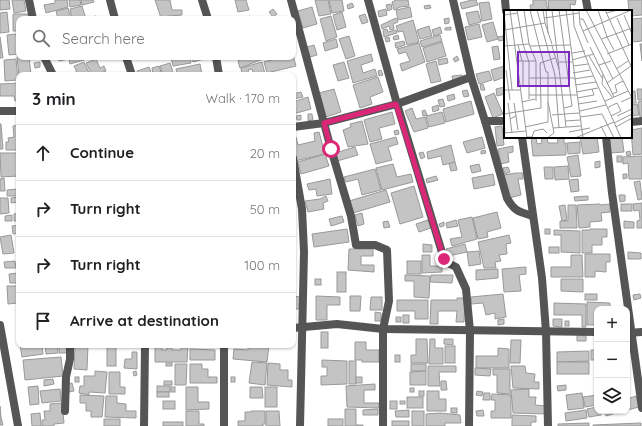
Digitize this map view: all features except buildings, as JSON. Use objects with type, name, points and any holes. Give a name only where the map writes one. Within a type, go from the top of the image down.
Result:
[{"type":"street","points":[[29,0],[32,16]]},
{"type":"street","points":[[110,0],[114,16]]},
{"type":"street","points":[[202,0],[207,16]]},
{"type":"street","points":[[291,0],[295,16]]},
{"type":"street","points":[[368,0],[396,104],[444,259],[446,262],[456,267],[466,289],[470,330],[469,426]]},
{"type":"street","points":[[453,0],[470,77],[485,121],[507,198],[516,211],[533,216]]},
{"type":"street","points":[[505,0],[506,10]]},
{"type":"street","points":[[586,0],[588,10]]},
{"type":"street","points":[[296,19],[350,216],[356,245],[375,245],[387,250],[389,301],[383,329],[383,426]]},
{"type":"street","points":[[46,60],[52,72]]},
{"type":"street","points":[[127,60],[131,72]]},
{"type":"street","points":[[216,60],[218,72]]},
{"type":"street","points":[[296,127],[324,123],[396,104],[470,77]]},
{"type":"street","points":[[0,111],[16,111]]},
{"type":"street","points":[[485,121],[504,120]]},
{"type":"street","points":[[522,138],[542,278],[546,332],[548,426]]},
{"type":"street","points":[[606,138],[626,306]]},
{"type":"street","points":[[296,175],[302,209],[304,252],[300,426]]},
{"type":"street","points":[[296,328],[337,324],[383,329],[594,332]]},
{"type":"street","points":[[0,325],[18,426]]},
{"type":"street","points":[[630,333],[642,332]]},
{"type":"street","points":[[630,339],[642,408]]},
{"type":"street","points":[[65,411],[66,377],[70,358],[70,348]]},
{"type":"street","points":[[144,426],[145,348]]},
{"type":"street","points":[[224,348],[224,426]]},
{"type":"route","points":[[331,149],[324,123],[396,104],[444,259]]}]
